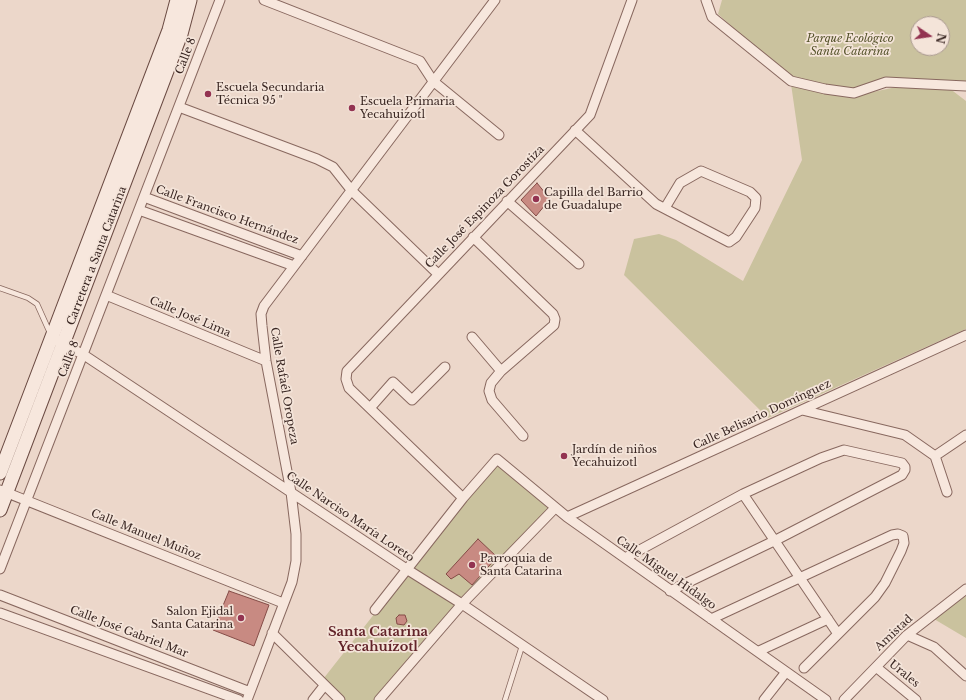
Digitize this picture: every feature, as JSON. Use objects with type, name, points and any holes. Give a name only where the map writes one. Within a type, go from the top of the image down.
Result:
[{"type":"main road","name":"Carretera a Santa Catarina","points":[[0,473],[169,30],[177,0]]},
{"type":"main road","name":"Carretera a Santa Catarina","points":[[0,510],[3,491],[64,344],[181,34],[190,0]]},
{"type":"street","name":"Calle 8","points":[[0,569],[220,0]]},
{"type":"street","points":[[264,0],[420,61],[433,81],[499,135]]},
{"type":"street","name":"Calle Rafaél Oropeza","points":[[249,696],[292,582],[296,562],[296,534],[291,492],[266,361],[261,314],[264,306],[495,0]]},
{"type":"street","name":"Calle José Espinoza Gorostiza","points":[[464,498],[349,388],[346,380],[347,371],[590,115],[632,0]]},
{"type":"street","points":[[706,0],[712,17],[790,81],[825,89],[854,93],[886,82],[966,86]]},
{"type":"street","points":[[179,107],[317,159],[333,167],[352,191],[438,274]]},
{"type":"street","points":[[575,130],[656,204],[729,242],[736,237],[755,208],[756,198],[750,192],[701,172],[680,183],[665,208]]},
{"type":"street","name":"Calle Francisco Hernández","points":[[144,197],[302,256]]},
{"type":"street","points":[[508,201],[579,264]]},
{"type":"street","points":[[139,210],[294,266]]},
{"type":"street","points":[[473,237],[553,314],[555,319],[554,325],[501,371],[491,384],[489,391],[492,400],[523,436]]},
{"type":"street","name":"Calle José Lima","points":[[106,295],[266,361]]},
{"type":"street","name":"Calle Belisario Domínguez","points":[[567,517],[966,335]]},
{"type":"street","name":"Calle Narciso María Loreto","points":[[52,337],[84,355],[408,570],[462,604],[603,700]]},
{"type":"street","points":[[472,337],[501,371]]},
{"type":"street","points":[[370,408],[393,382],[412,400],[445,367]]},
{"type":"street","points":[[802,410],[905,435],[935,456],[947,492]]},
{"type":"street","points":[[935,456],[966,435]]},
{"type":"street","points":[[625,558],[743,494],[821,458],[844,450],[902,463],[905,467],[902,474],[774,541],[670,591]]},
{"type":"street","name":"Calle Miguel Hidalgo","points":[[464,498],[497,459],[567,517],[670,591],[759,651],[826,700]]},
{"type":"street","name":"Calle Manuel Muñoz","points":[[3,491],[283,603]]},
{"type":"street","points":[[743,494],[838,634]]},
{"type":"street","points":[[375,610],[464,498]]},
{"type":"street","points":[[379,700],[462,604],[555,508]]},
{"type":"street","points":[[711,619],[892,535],[898,534],[903,536],[904,543],[901,551],[885,583],[875,596],[804,668]]},
{"type":"street","name":"Amistad","points":[[844,700],[907,635],[966,589]]},
{"type":"street","name":"Calle José Gabriel Mar","points":[[0,595],[249,696]]},
{"type":"street","points":[[0,613],[239,700]]},
{"type":"street","points":[[759,651],[828,619]]},
{"type":"street","points":[[272,634],[340,700]]},
{"type":"street","points":[[907,635],[934,647],[966,676]]},
{"type":"street","name":"Urales","points":[[876,667],[916,700]]},
{"type":"street","points":[[764,700],[786,672]]},
{"type":"street","points":[[313,700],[324,686]]},
{"type":"lane","points":[[0,288],[28,298],[37,304],[52,337]]},
{"type":"lane","points":[[505,700],[522,646]]},
{"type":"green space","name":"Parque Ecológico Santa Catarina","points":[[722,0],[966,0],[966,83],[886,81],[855,92],[791,80],[718,14]]},
{"type":"green space","points":[[791,84],[850,97],[910,84],[949,88],[966,101],[966,329],[768,418],[624,275],[634,239],[659,234],[676,240],[743,281],[802,160]]},
{"type":"green space","points":[[497,459],[551,504],[463,606],[410,571]]},
{"type":"green space","points":[[408,571],[461,606],[376,700],[338,700],[320,683]]},
{"type":"green space","points":[[966,596],[966,638],[934,619]]},
{"type":"building","name":"Capilla del Barrio de Guadalupe","points":[[537,183],[550,199],[536,216],[521,200]]},
{"type":"building","name":"Parroquia de Santa Catarina","points":[[478,539],[497,557],[472,585],[459,574],[451,579],[446,574]]},
{"type":"building","name":"Salon Ejidal Santa Catarina","points":[[229,591],[269,605],[254,646],[213,630]]},
{"type":"building","points":[[399,615],[405,615],[407,621],[404,625],[397,624],[396,618]]},
{"type":"place","name":"Escuela Secundaria Técnica 95 \"","points":[[208,94]]},
{"type":"place","name":"Escuela Primaria Yecahuizotl","points":[[352,108]]},
{"type":"place","name":"Capilla del Barrio de Guadalupe","points":[[536,199]]},
{"type":"place","name":"Jardín de niños Yecahuizotl","points":[[564,456]]},
{"type":"place","name":"Parroquia de Santa Catarina","points":[[472,565]]},
{"type":"place","name":"Salon Ejidal Santa Catarina","points":[[241,618]]},
{"type":"district","name":"Santa Catarina Yecahuízotl","points":[[378,640]]}]
